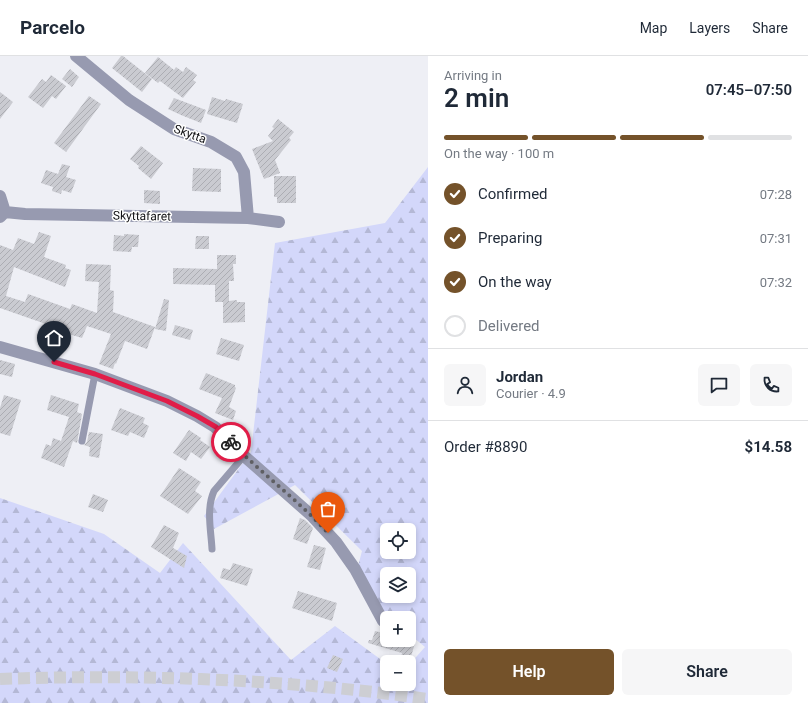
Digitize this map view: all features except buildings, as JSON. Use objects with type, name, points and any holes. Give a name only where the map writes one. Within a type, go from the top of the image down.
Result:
[{"type":"street","name":"Skytta","points":[[76,56],[129,100],[174,129],[211,142],[236,157],[244,172],[248,218]]},
{"type":"street","name":"Skyttafaret","points":[[0,196],[3,214],[248,218],[279,222]]},
{"type":"street","points":[[0,347],[95,374],[167,401],[216,427],[244,456],[311,515],[336,542],[355,569],[380,615]]},
{"type":"lane","points":[[82,441],[95,374]]},
{"type":"lane","points":[[212,549],[210,515],[214,491],[244,456]]},
{"type":"green space","points":[[428,167],[428,703],[0,703],[0,498],[104,534],[160,573],[183,543],[291,660],[335,626],[380,659],[380,691],[416,691],[416,657],[425,647],[416,640],[416,611],[383,611],[357,570],[362,551],[295,485],[214,529],[204,516],[251,452],[275,243],[385,223]]},
{"type":"tunnel","points":[[0,679],[107,677],[214,680],[321,687],[428,699]]},
{"type":"way so far","points":[[231,442],[244,456],[311,515],[328,533]]},
{"type":"route","points":[[54,362],[95,374],[167,401],[216,427],[231,442]]}]
